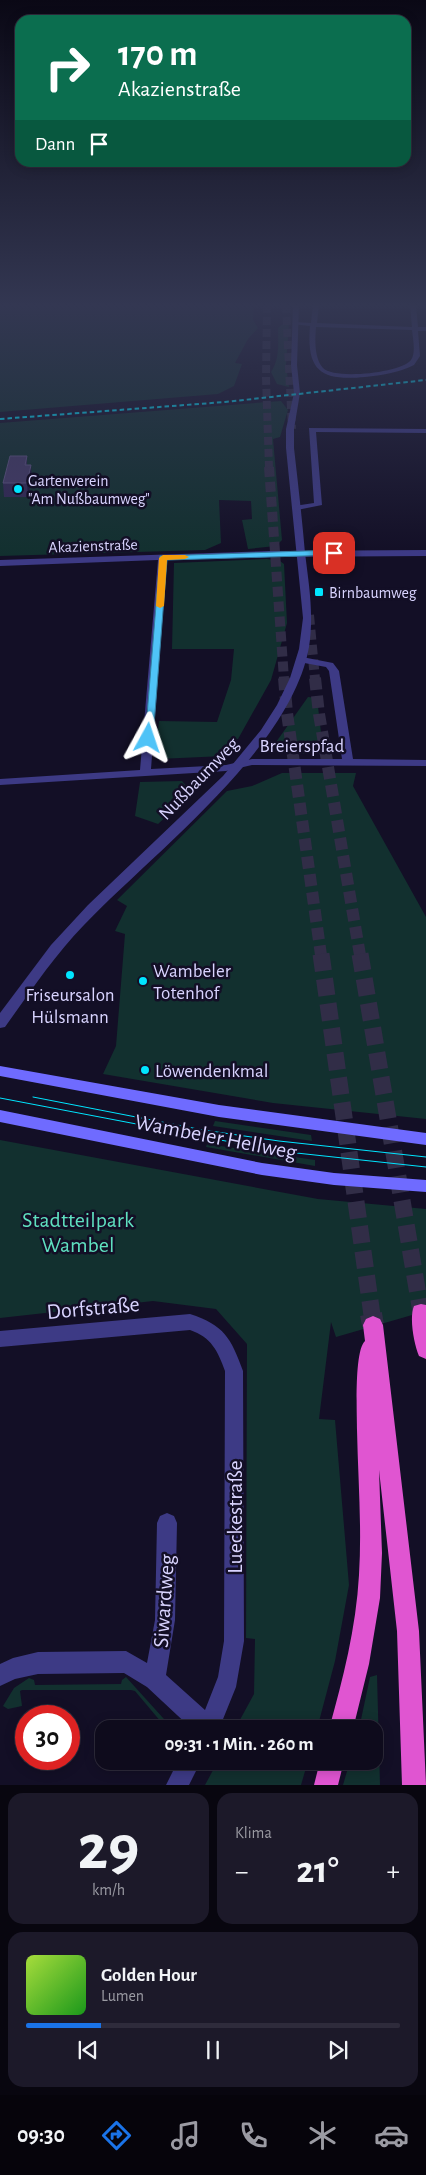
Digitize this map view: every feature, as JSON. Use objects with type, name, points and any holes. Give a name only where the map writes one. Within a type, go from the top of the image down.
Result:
[{"type":"highway","points":[[421,1312],[426,1350]]},
{"type":"highway","points":[[343,1720],[358,1667],[371,1555],[366,1379],[373,1325],[408,1631],[414,1785]]},
{"type":"highway","points":[[326,1785],[330,1770]]},
{"type":"main road","name":"Wambeler Hellweg","points":[[0,1071],[256,1117],[426,1139]]},
{"type":"main road","name":"Wambeler Hellweg","points":[[0,1116],[262,1169],[334,1179],[426,1186]]},
{"type":"street","name":"Nußbaumweg","points":[[0,1023],[64,939],[203,803],[240,764],[273,721],[287,698],[302,660],[308,618],[289,439],[297,388]]},
{"type":"street","points":[[297,508],[318,505],[312,430],[426,431]]},
{"type":"street","name":"Akazienstraße","points":[[0,563],[302,554],[426,553]]},
{"type":"street","points":[[145,771],[163,558]]},
{"type":"street","points":[[302,660],[329,665],[334,671],[348,763]]},
{"type":"street","name":"Breierspfad","points":[[0,782],[145,771],[226,768],[240,764],[426,763]]},
{"type":"street","name":"Dorfstraße","points":[[0,1338],[190,1322]]},
{"type":"street","name":"Lueckestraße","points":[[190,1322],[207,1327],[219,1338],[226,1349],[234,1371],[234,1641],[231,1670],[224,1698],[212,1720]]},
{"type":"street","name":"Siwardweg","points":[[155,1679],[165,1620],[167,1523]]},
{"type":"street","name":"Siwardweg","points":[[0,1675],[13,1668],[38,1663],[126,1662],[155,1679],[199,1720]]},
{"type":"street","points":[[177,1785],[185,1770]]},
{"type":"green space","points":[[0,388],[229,388],[218,394],[0,412]]},
{"type":"green space","points":[[281,401],[288,410],[280,437],[273,439],[282,540],[276,546],[248,549],[242,520],[252,519],[251,501],[219,500],[221,543],[205,550],[0,556],[0,423]]},
{"type":"green space","points":[[267,559],[280,561],[284,564],[287,623],[271,680],[238,739],[233,740],[224,756],[158,759],[155,756],[159,721],[217,722],[231,680],[234,649],[172,649],[174,563]]},
{"type":"green space","points":[[308,697],[317,698],[322,741],[338,745],[339,753],[291,754],[274,748],[274,745]]},
{"type":"green space","points":[[282,773],[356,773],[353,786],[426,917],[426,1119],[273,1103],[103,1074],[116,1046],[125,934],[115,931],[127,906],[117,900],[227,791],[252,786]]},
{"type":"green space","points":[[182,781],[188,788],[183,801],[158,824],[135,816],[140,782]]},
{"type":"green space","points":[[215,1121],[311,1135],[312,1141],[213,1126]]},
{"type":"green space","name":"Stadtteilpark Wambel","points":[[0,1140],[318,1199],[426,1209],[426,1311],[336,1337],[331,1322],[319,1419],[335,1420],[349,1585],[335,1661],[319,1720],[240,1720],[254,1694],[255,1639],[246,1638],[247,1344],[216,1309],[153,1301],[0,1318]]},
{"type":"green space","points":[[207,1144],[315,1160],[315,1166],[206,1147]]},
{"type":"green space","points":[[377,1675],[378,1720],[361,1720],[370,1677]]},
{"type":"green space","points":[[126,1677],[165,1720],[159,1720],[135,1691],[131,1690],[22,1690],[20,1691],[22,1705],[15,1705],[15,1708],[8,1709],[3,1706],[14,1688],[29,1678],[34,1680],[35,1685],[121,1684],[122,1680]]},
{"type":"green space","points":[[213,1770],[305,1770],[301,1785],[205,1785]]},
{"type":"green space","points":[[347,1770],[380,1770],[380,1785],[343,1785]]},
{"type":"building","points":[[10,456],[27,456],[25,465],[31,465],[27,483],[3,483]]},
{"type":"tunnel","points":[[266,388],[269,468]]},
{"type":"tunnel","points":[[290,388],[292,429]]},
{"type":"tunnel","points":[[269,467],[284,679]]},
{"type":"tunnel","points":[[309,615],[315,679]]},
{"type":"tunnel","points":[[284,678],[287,713],[321,955]]},
{"type":"tunnel","points":[[315,678],[319,714],[360,955]]},
{"type":"tunnel","points":[[321,954],[372,1315]]},
{"type":"tunnel","points":[[360,954],[421,1312]]},
{"type":"tunnel","points":[[371,1314],[373,1325]]},
{"type":"tram line","points":[[33,1097],[203,1130],[279,1141],[426,1157]]},
{"type":"tram line","points":[[0,1098],[278,1151],[426,1167]]},
{"type":"railway","points":[[0,419],[225,402],[350,388]]},
{"type":"slow traffic","points":[[160,606],[163,558],[185,557]]},
{"type":"place","name":"Gartenverein \"Am Nußbaumweg\"","points":[[18,489]]},
{"type":"place","name":"Birnbaumweg","points":[[319,592]]},
{"type":"place","name":"Friseursalon Hülsmann","points":[[70,975]]},
{"type":"place","name":"Wambeler Totenhof","points":[[143,981]]},
{"type":"place","name":"Löwendenkmal","points":[[145,1070]]},
{"type":"route","points":[[148,738],[163,558],[334,553]]}]
